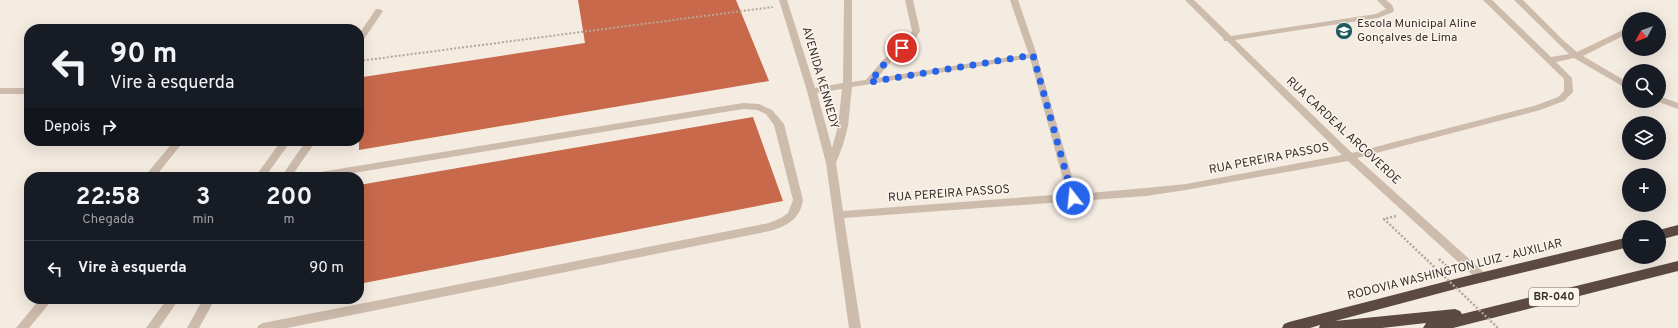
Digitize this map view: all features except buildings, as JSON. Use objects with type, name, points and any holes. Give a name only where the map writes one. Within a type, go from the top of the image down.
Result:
[{"type":"highway","points":[[1666,233],[1678,230]]},
{"type":"highway","name":"RODOVIA WASHINGTON LUIZ - AUXILIAR","points":[[1289,328],[1622,244]]},
{"type":"highway","name":"BR-040","points":[[1430,328],[1678,266]]},
{"type":"highway","points":[[1326,328],[1492,312]]},
{"type":"street","name":"AVENIDA KENNEDY","points":[[831,163],[839,148],[842,135],[846,86],[848,0]]},
{"type":"street","points":[[870,82],[886,62],[911,40],[916,31],[909,0]]},
{"type":"street","points":[[1014,0],[1033,55],[1073,198]]},
{"type":"street","name":"RUA CARDEAL ARCOVERDE","points":[[1189,0],[1227,39],[1350,157],[1483,278]]},
{"type":"street","points":[[1227,39],[1378,16],[1390,10],[1389,7],[1381,0]]},
{"type":"street","name":"RUA PEREIRA PASSOS","points":[[838,215],[1073,198],[1186,187],[1350,157],[1494,118],[1537,108],[1561,99],[1568,92],[1568,78],[1487,0]]},
{"type":"street","points":[[1518,0],[1534,14],[1551,34],[1576,55],[1622,83]]},
{"type":"street","name":"AVENIDA KENNEDY","points":[[784,2],[812,91],[831,163],[855,328]]},
{"type":"street","points":[[364,33],[379,11]]},
{"type":"street","points":[[1551,60],[1576,55],[1622,33]]},
{"type":"street","points":[[812,91],[1033,55]]},
{"type":"street","points":[[0,91],[24,91]]},
{"type":"street","points":[[1666,102],[1678,106]]},
{"type":"street","points":[[263,328],[770,227],[784,222],[793,216],[797,209],[798,200],[779,124],[769,112],[759,106],[743,106],[339,172]]},
{"type":"street","points":[[153,172],[175,146]]},
{"type":"street","points":[[264,172],[282,146]]},
{"type":"street","points":[[289,172],[308,146]]},
{"type":"street","points":[[22,328],[42,304]]},
{"type":"street","points":[[152,328],[169,304]]},
{"type":"street","points":[[193,328],[206,304]]},
{"type":"path","points":[[364,60],[784,2]]},
{"type":"path","points":[[1396,216],[1384,219],[1498,328]]},
{"type":"place","name":"Escola Municipal Aline Gonçalves de Lima","points":[[1344,31]]},
{"type":"route","points":[[902,48],[886,62],[870,82],[1033,55],[1073,198]]}]
